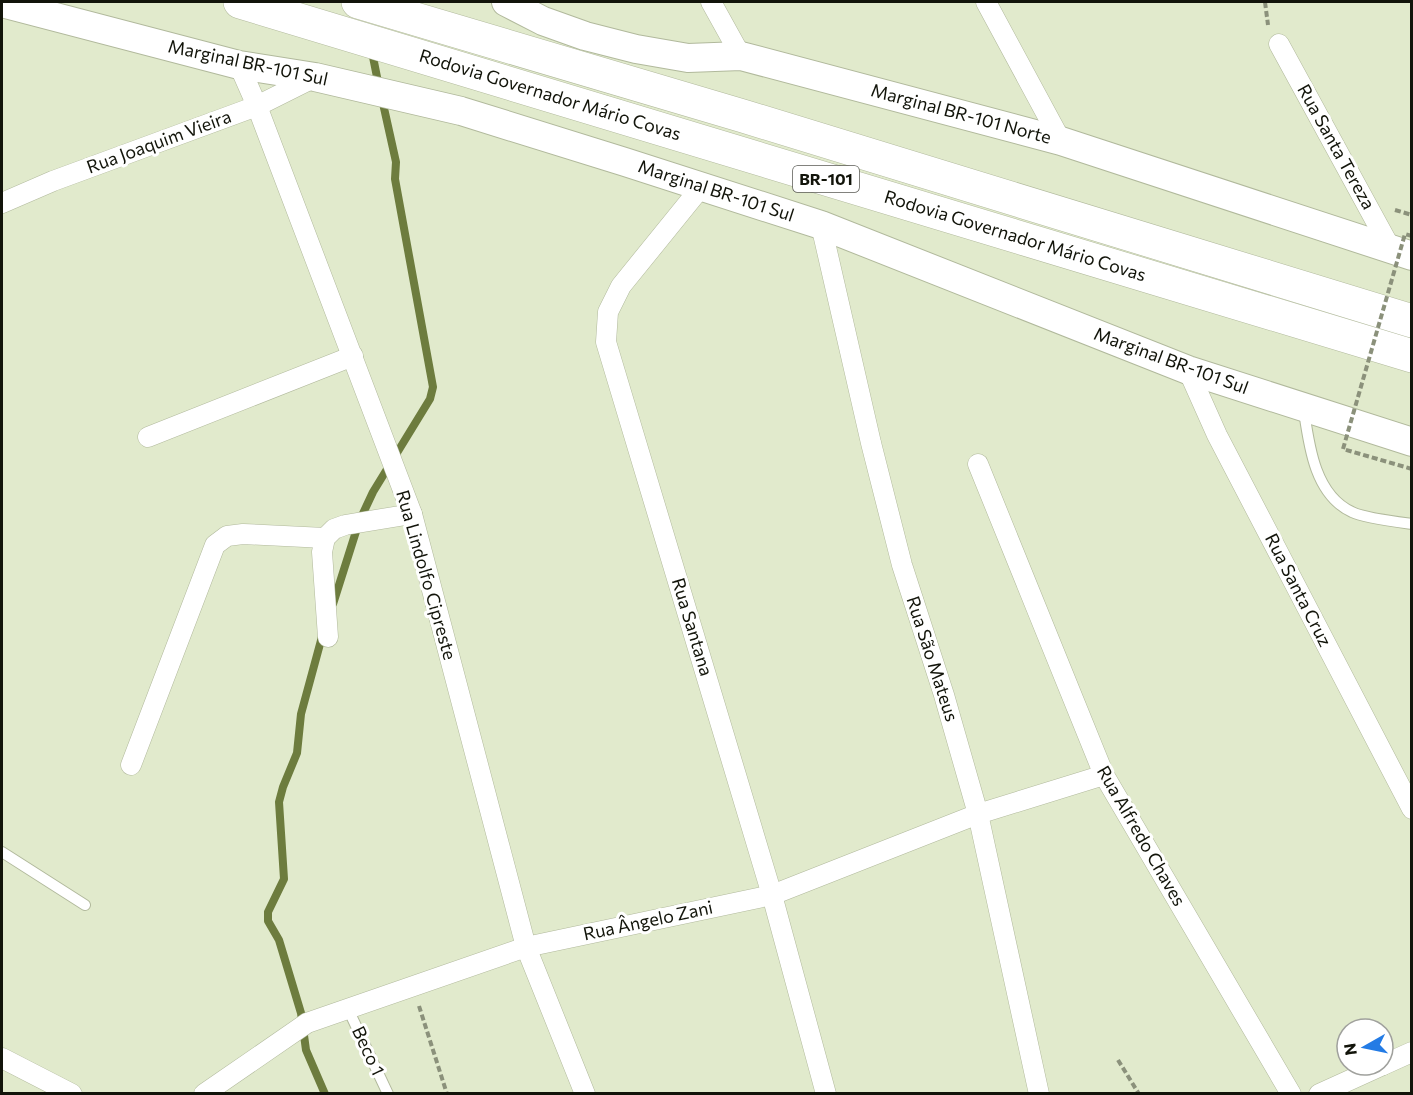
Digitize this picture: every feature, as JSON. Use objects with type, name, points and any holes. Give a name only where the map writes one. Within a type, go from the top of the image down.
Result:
[{"type":"highway","name":"Rodovia Governador Mário Covas","points":[[240,2],[1412,356]]},
{"type":"highway","name":"Rodovia Governador Mário Covas","points":[[358,2],[732,112],[1412,321]]},
{"type":"main road","name":"Marginal BR-101 Norte","points":[[506,2],[543,21],[585,36],[636,49],[688,58],[741,56],[1061,141],[1405,248]]},
{"type":"main road","name":"Marginal BR-101 Sul","points":[[2,3],[239,65],[315,77],[461,111],[702,186],[821,225],[1188,370],[1412,442]]},
{"type":"street","points":[[711,2],[741,56]]},
{"type":"street","points":[[986,2],[1061,141]]},
{"type":"street","name":"Rua Santa Tereza","points":[[1279,44],[1405,248]]},
{"type":"street","name":"Rua Lindolfo Cipreste","points":[[239,65],[257,106],[412,514],[526,947],[585,1094]]},
{"type":"street","name":"Rua Joaquim Vieira","points":[[2,203],[53,181],[257,106],[315,77]]},
{"type":"street","name":"Rua Santana","points":[[702,186],[621,286],[608,312],[606,342],[772,895],[826,1094]]},
{"type":"street","name":"Rua São Mateus","points":[[821,225],[871,443],[902,565],[944,695],[978,814],[1040,1094]]},
{"type":"street","points":[[148,437],[352,356]]},
{"type":"street","name":"Rua Santa Cruz","points":[[1188,370],[1217,435],[1412,809]]},
{"type":"street","name":"Rua Alfredo Chaves","points":[[978,464],[1104,775],[1291,1094]]},
{"type":"street","points":[[328,637],[322,552],[325,538],[334,529],[345,525],[412,514]]},
{"type":"street","points":[[131,765],[215,545],[227,536],[243,534],[325,538]]},
{"type":"street","name":"Rua Ângelo Zani","points":[[204,1094],[307,1023],[526,947],[772,895],[978,814],[1104,775]]},
{"type":"street","points":[[1395,1060],[1412,1052]]},
{"type":"street","points":[[2,1058],[72,1094]]},
{"type":"street","points":[[1319,1094],[1357,1077]]},
{"type":"lane","points":[[1303,407],[1312,460],[1335,502],[1353,513],[1412,524]]},
{"type":"lane","points":[[2,852],[85,905]]},
{"type":"lane","name":"Beco 1","points":[[348,1009],[388,1094]]},
{"type":"path","points":[[1405,248],[1405,234],[1343,449],[1412,469]]},
{"type":"path","points":[[412,986],[447,1094]]},
{"type":"path","points":[[1118,1060],[1139,1094]]},
{"type":"waterway","points":[[372,52],[379,87]]},
{"type":"waterway","points":[[333,604],[359,522],[373,492],[430,399],[433,387],[395,179],[396,162],[382,99]]},
{"type":"waterway","points":[[323,633],[301,714],[297,753],[279,802],[284,879],[268,912],[268,921],[279,940],[301,1013],[306,1050],[325,1094]]}]
